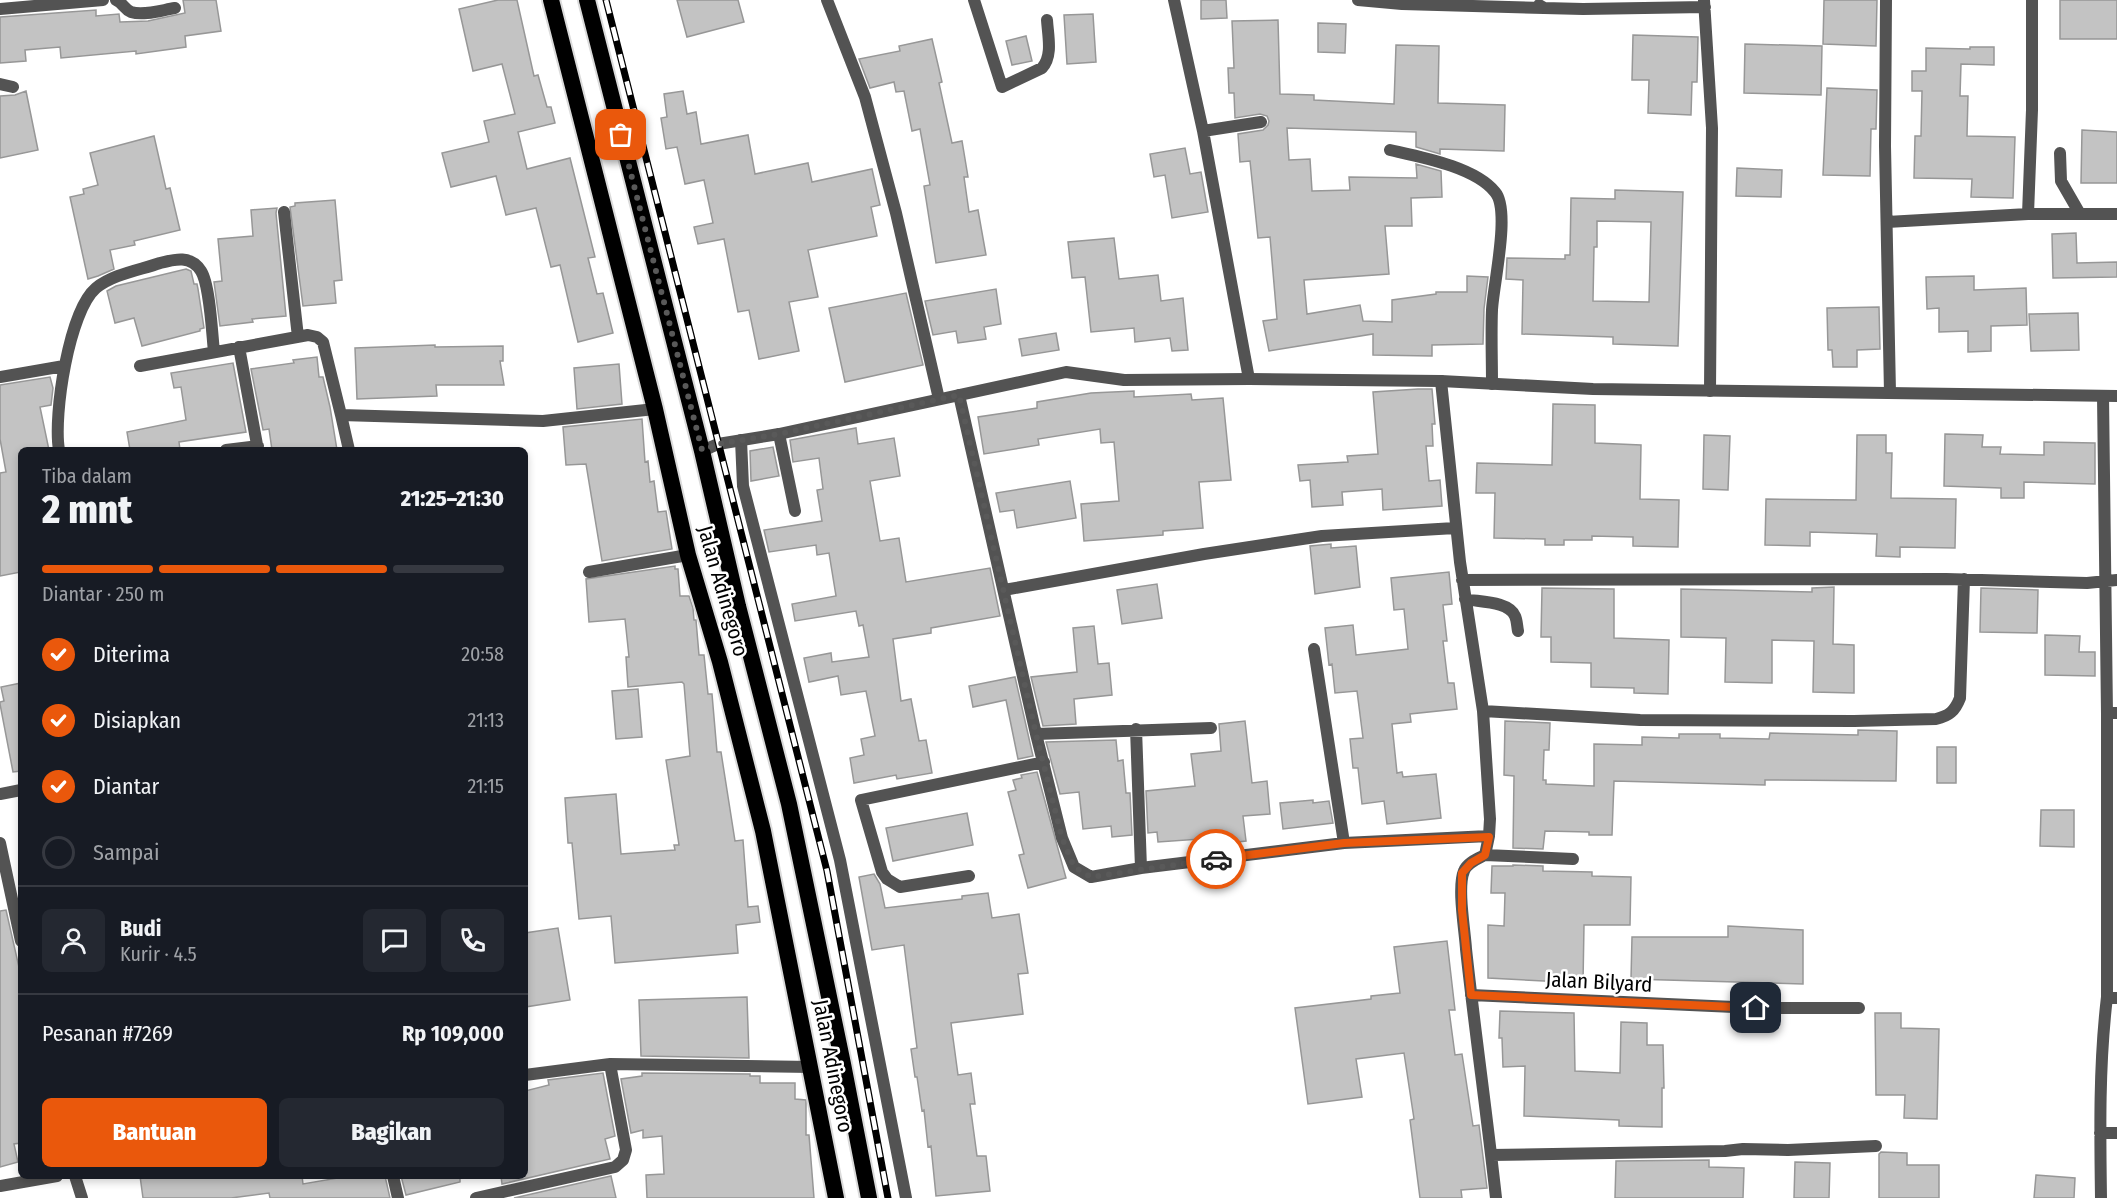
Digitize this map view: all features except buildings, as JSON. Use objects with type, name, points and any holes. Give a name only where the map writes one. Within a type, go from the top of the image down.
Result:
[{"type":"highway","name":"Jalan Adinegoro","points":[[551,0],[655,409],[688,555],[720,662],[763,831],[836,1198]]},
{"type":"highway","points":[[587,0],[702,450],[738,606],[789,804],[869,1198]]},
{"type":"street","points":[[0,9],[103,0]]},
{"type":"street","points":[[116,0],[132,12],[176,8]]},
{"type":"street","points":[[827,0],[865,97],[896,213],[939,399]]},
{"type":"street","points":[[974,0],[1002,87],[1046,64],[1049,52],[1047,20]]},
{"type":"street","points":[[1174,0],[1203,131],[1249,379]]},
{"type":"street","points":[[1358,0],[1402,4],[1583,9],[1704,3],[1712,128],[1710,391]]},
{"type":"street","points":[[1532,0],[1544,8]]},
{"type":"street","points":[[1886,0],[1890,393]]},
{"type":"street","points":[[2028,214],[2032,110],[2032,0]]},
{"type":"street","points":[[0,84],[13,87]]},
{"type":"street","points":[[1203,131],[1261,122]]},
{"type":"street","points":[[1390,150],[1429,160],[1480,178],[1498,194],[1501,208],[1499,266],[1492,308],[1491,384]]},
{"type":"street","points":[[2060,153],[2061,181],[2080,214]]},
{"type":"street","points":[[284,212],[298,337]]},
{"type":"street","points":[[1887,222],[2028,214],[2117,214]]},
{"type":"street","points":[[59,447],[58,422],[64,366],[76,318],[83,303],[97,288],[114,278],[177,258],[191,261],[201,270],[205,282],[214,352]]},
{"type":"street","points":[[140,366],[308,335],[317,337],[323,342],[348,447]]},
{"type":"street","points":[[239,348],[258,447]]},
{"type":"street","points":[[0,377],[64,366]]},
{"type":"street","points":[[702,450],[718,444],[779,434],[1066,372],[1124,380],[1440,381],[1593,389],[2117,396]]},
{"type":"street","points":[[1440,381],[1455,528],[1483,711],[1490,819],[1485,855]]},
{"type":"street","points":[[959,395],[1036,734],[1062,838],[1074,867],[1091,877],[1141,868],[1344,843],[1489,837]]},
{"type":"street","points":[[2101,1198],[2100,1133],[2112,997],[2112,581],[2103,396]]},
{"type":"street","points":[[341,415],[543,420],[655,409]]},
{"type":"street","points":[[779,434],[795,511]]},
{"type":"street","points":[[741,440],[743,486],[840,860],[906,1198]]},
{"type":"street","points":[[1004,590],[1204,554],[1322,536],[1455,528]]},
{"type":"street","points":[[589,572],[688,555]]},
{"type":"street","points":[[1462,580],[1964,579],[2087,583],[2112,581]]},
{"type":"street","points":[[1483,711],[1640,720],[1854,721],[1936,719],[1948,716],[1956,708],[1960,698],[1964,579]]},
{"type":"street","points":[[1466,599],[1511,609],[1516,617],[1518,631]]},
{"type":"street","points":[[1314,649],[1344,843]]},
{"type":"street","points":[[1036,734],[1211,728]]},
{"type":"street","points":[[1136,729],[1141,868]]},
{"type":"street","points":[[969,876],[900,887],[887,879],[882,872],[861,800],[1044,762]]},
{"type":"street","points":[[0,794],[18,791]]},
{"type":"street","points":[[0,843],[18,927]]},
{"type":"street","points":[[1496,1198],[1462,910],[1462,873],[1471,863],[1485,855],[1574,859]]},
{"type":"street","name":"Jalan Bilyard","points":[[1471,995],[1756,1008],[1859,1008]]},
{"type":"street","points":[[528,1076],[610,1064],[811,1067]]},
{"type":"street","points":[[476,1198],[615,1167],[623,1161],[626,1150],[610,1064]]},
{"type":"street","points":[[2100,1133],[2117,1133]]},
{"type":"street","points":[[1491,1155],[1788,1150],[1876,1146]]},
{"type":"street","points":[[0,1186],[40,1179]]},
{"type":"street","points":[[76,1179],[82,1198]]},
{"type":"street","points":[[394,1179],[398,1198]]},
{"type":"railway","points":[[606,0],[827,871],[888,1198]]},
{"type":"way so far","points":[[621,135],[702,450],[718,444],[779,434],[959,395],[1036,734],[1069,858],[1074,867],[1091,877],[1216,859]]},
{"type":"route","points":[[1216,859],[1344,843],[1489,837],[1485,855],[1471,863],[1462,873],[1462,910],[1471,995],[1756,1008]]}]
